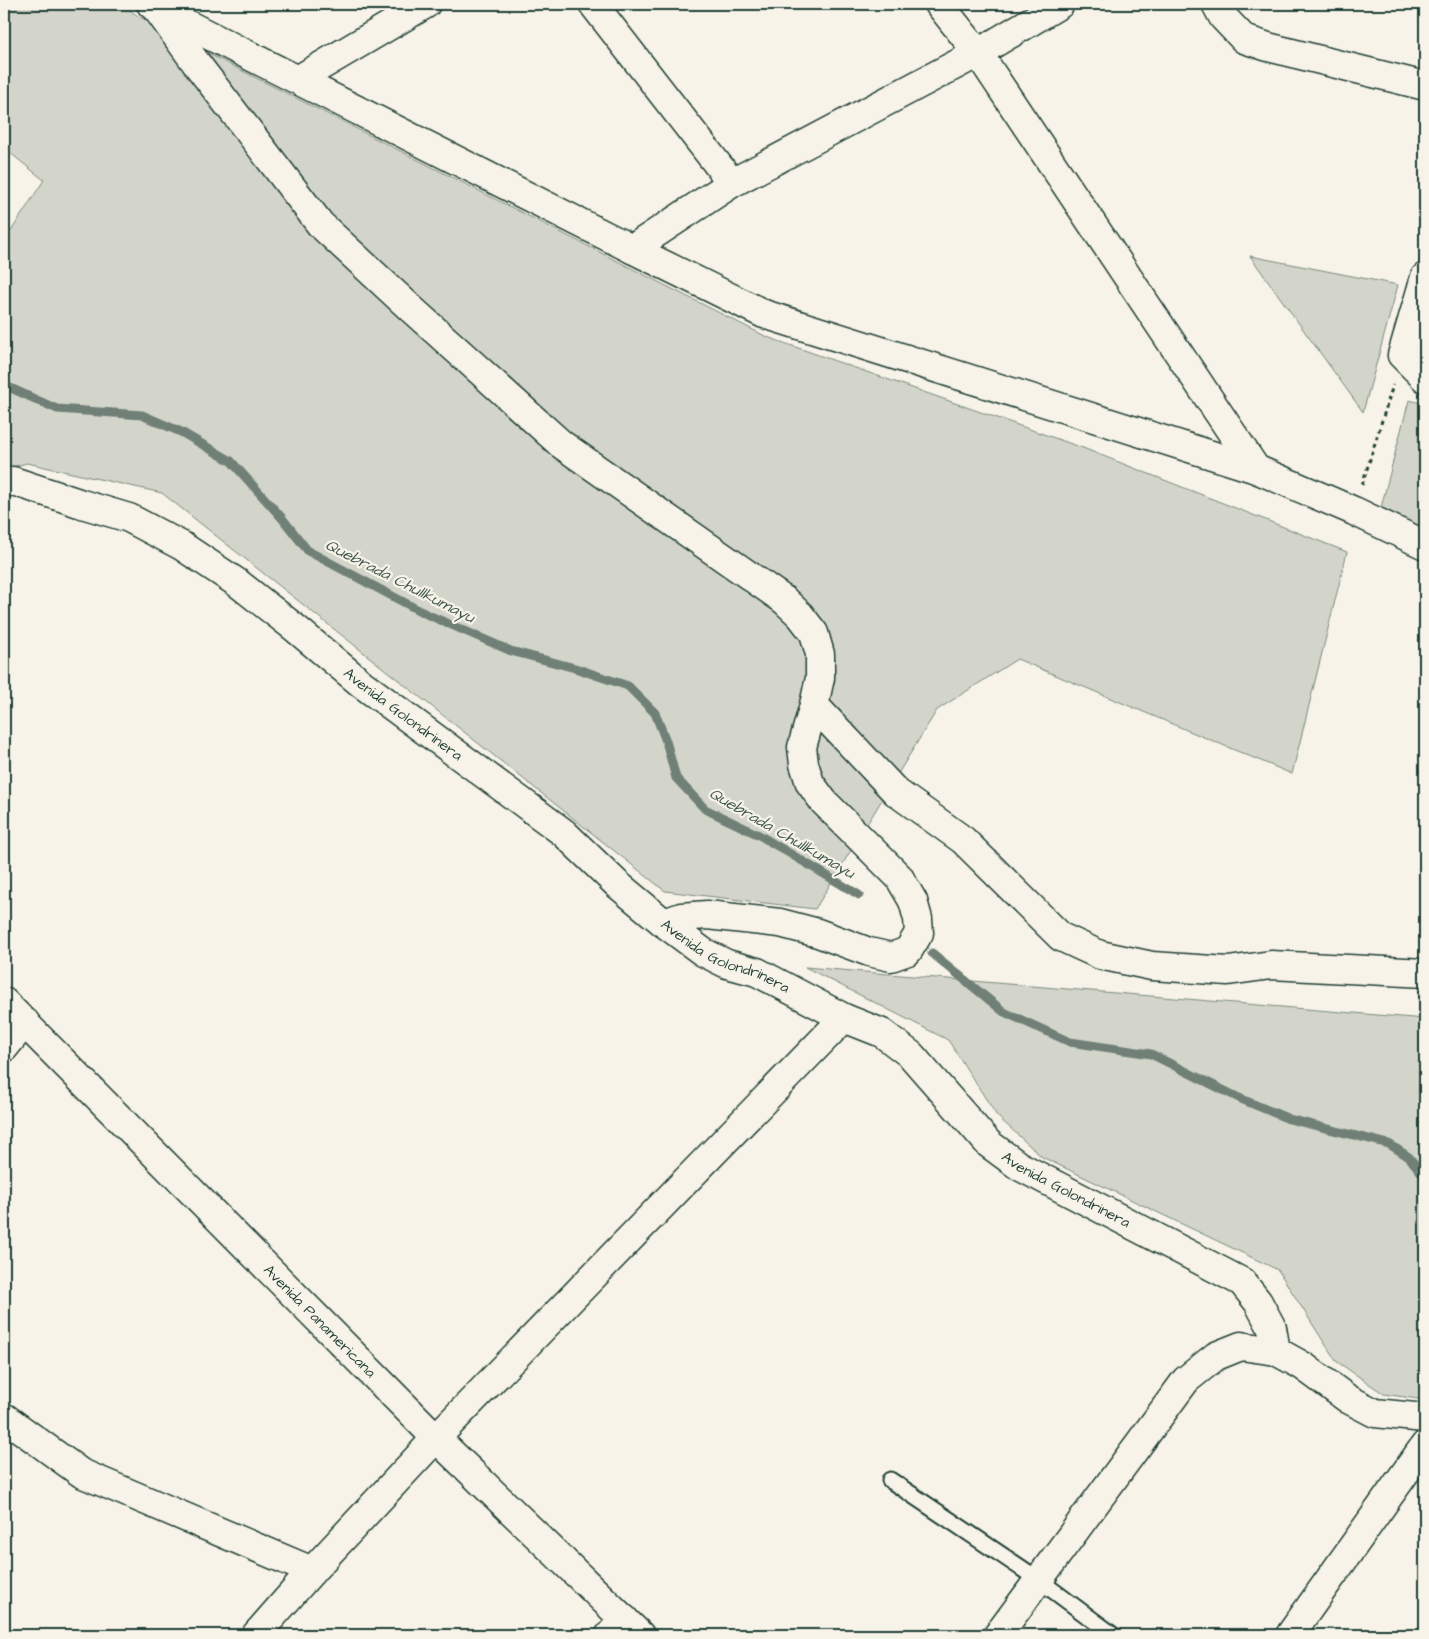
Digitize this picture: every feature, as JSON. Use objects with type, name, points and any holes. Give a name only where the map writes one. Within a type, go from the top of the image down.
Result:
[{"type":"street","points":[[299,79],[426,4]]},
{"type":"street","points":[[593,4],[732,183]]},
{"type":"street","points":[[939,4],[978,53],[1256,468]]},
{"type":"street","points":[[632,249],[732,183],[978,53],[1060,4]]},
{"type":"street","points":[[1216,4],[1222,17],[1244,39],[1268,47],[1425,86]]},
{"type":"street","points":[[156,5],[632,249],[764,314],[1256,468],[1354,511],[1425,545]]},
{"type":"street","points":[[156,5],[196,63],[320,224],[561,444],[784,600],[800,615],[814,633],[820,654],[820,678],[802,747],[804,764],[810,783],[824,802],[899,877],[912,901],[918,919],[919,933],[908,951],[891,957],[869,952],[818,933],[780,923],[707,915],[681,917],[664,923]]},
{"type":"street","points":[[1425,277],[1402,355],[1425,378]]},
{"type":"street","name":"Avenida Golondrinera","points":[[8,482],[129,518],[182,546],[239,584],[362,684],[564,833],[617,884],[703,952],[727,964],[757,972],[844,1018],[882,1032],[911,1055],[989,1144],[1020,1166],[1242,1282],[1258,1302],[1272,1328],[1276,1351]]},
{"type":"street","points":[[814,705],[896,792],[963,840],[1061,937],[1100,955],[1152,966],[1228,971],[1271,965],[1425,973]]},
{"type":"street","name":"Avenida Panamericana","points":[[4,1002],[625,1630]]},
{"type":"street","points":[[256,1635],[312,1571],[436,1438],[844,1018]]},
{"type":"street","points":[[4,1048],[25,1022]]},
{"type":"street","points":[[998,1635],[1186,1380],[1216,1356],[1241,1346],[1276,1351],[1303,1366],[1348,1399],[1375,1413],[1425,1418]]},
{"type":"street","points":[[4,1418],[81,1473],[312,1571]]},
{"type":"street","points":[[1290,1635],[1425,1445]]},
{"type":"lane","points":[[890,1480],[1039,1580],[1113,1635]]},
{"type":"path","points":[[1354,511],[1402,355]]},
{"type":"shaded area","points":[[13,4],[121,4],[138,16],[215,57],[767,337],[1083,448],[1347,552],[1292,774],[1017,659],[937,710],[815,909],[665,891],[162,493],[27,463],[4,469],[4,242],[44,180],[4,148],[4,15]]},
{"type":"shaded area","points":[[1250,256],[1398,285],[1363,412]]},
{"type":"shaded area","points":[[1409,400],[1425,404],[1425,532],[1380,511]]},
{"type":"shaded area","points":[[805,967],[1425,1019],[1425,1400],[1384,1394],[1336,1361],[1278,1270],[1042,1157],[997,1116],[948,1040]]},
{"type":"waterway","name":"Quebrada Chullkumayu","points":[[4,385],[57,409],[142,415],[181,432],[231,461],[282,518],[308,551],[424,613],[511,651],[575,668],[628,686],[655,713],[666,741],[676,778],[705,809],[759,835],[859,895]]},
{"type":"waterway","name":"Quebrada Chullkumayu","points":[[932,953],[1004,1012],[1070,1042],[1151,1054],[1239,1098],[1289,1119],[1389,1144],[1409,1157],[1425,1177]]}]
